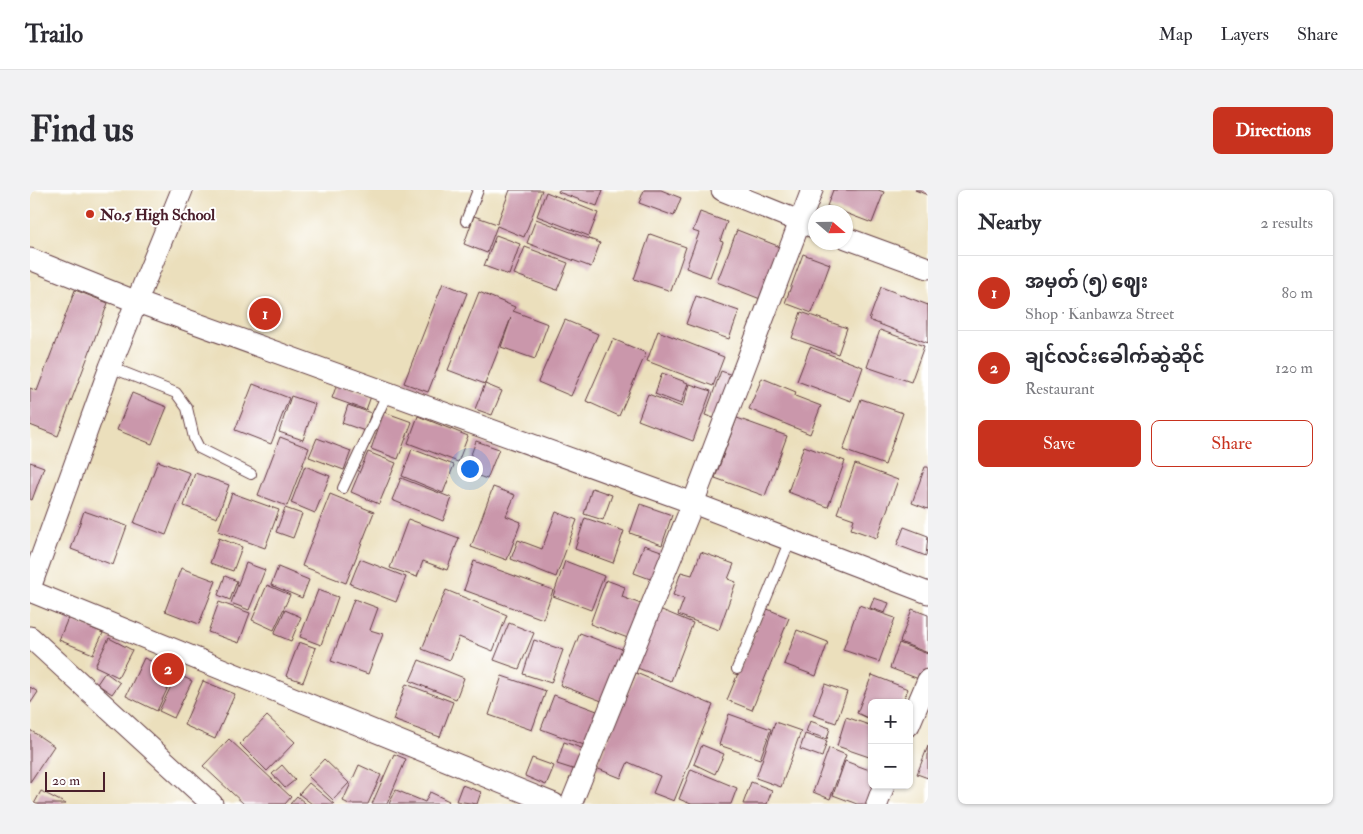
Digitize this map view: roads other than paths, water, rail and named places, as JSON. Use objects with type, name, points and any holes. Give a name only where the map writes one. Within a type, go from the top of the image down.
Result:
[{"type":"street","points":[[182,190],[110,367],[30,589],[554,804]]},
{"type":"street","points":[[571,804],[808,225],[722,190]]},
{"type":"street","points":[[810,205],[812,190]]},
{"type":"street","points":[[853,241],[928,268]]},
{"type":"street","points":[[30,259],[137,302],[693,503],[928,593]]},
{"type":"street","points":[[30,637],[212,804]]},
{"type":"street","points":[[913,716],[928,680]]},
{"type":"street","points":[[877,804],[883,789]]},
{"type":"lane","points":[[466,221],[478,190]]},
{"type":"lane","points":[[110,367],[176,393],[187,408],[194,438],[199,448],[251,474]]},
{"type":"lane","points":[[343,488],[388,392]]},
{"type":"lane","points":[[737,669],[790,540]]},
{"type":"place","name":"No.5 High School","points":[[90,214]]},
{"type":"place","name":"အမှတ် (၅) ဈေး","points":[[265,314]]},
{"type":"place","name":"ချင်လင်းခေါက်ဆွဲဆိုင်","points":[[168,669]]}]
